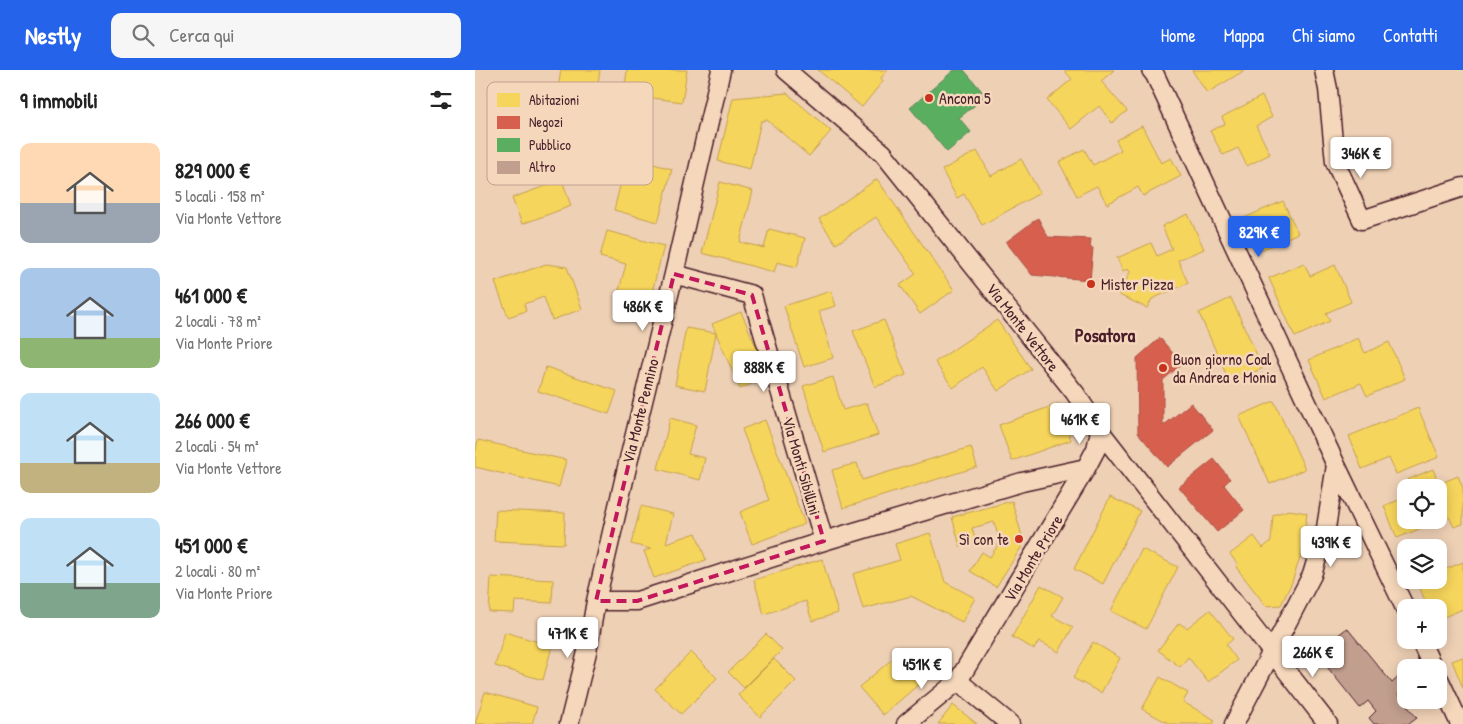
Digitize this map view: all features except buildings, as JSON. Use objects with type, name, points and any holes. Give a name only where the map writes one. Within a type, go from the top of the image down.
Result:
[{"type":"street","name":"Via Monte Pennino","points":[[569,724],[587,652],[596,601],[630,453],[721,70]]},
{"type":"street","name":"Via Monte Vettore","points":[[786,70],[883,152],[1075,393],[1100,431],[1328,724]]},
{"type":"street","points":[[1151,70],[1401,599]]},
{"type":"street","points":[[1324,70],[1328,90],[1335,162],[1362,220],[1463,187]]},
{"type":"street","name":"Via Monti Sibillini","points":[[674,274],[752,295],[824,541]]},
{"type":"street","name":"Via Monte Priore","points":[[906,724],[958,682],[1086,468],[1096,450],[1100,431]]},
{"type":"street","points":[[1233,724],[1312,575],[1325,528],[1336,465]]},
{"type":"street","points":[[596,601],[637,601],[824,541],[1022,482],[1086,468]]},
{"type":"street","points":[[958,682],[1010,724]]},
{"type":"street","points":[[1447,696],[1460,724]]},
{"type":"highlighted area","points":[[674,274],[752,295],[824,541],[637,601],[596,601]]},
{"type":"place","name":"Ancona 5","points":[[929,98]]},
{"type":"place","name":"Mister Pizza","points":[[1091,284]]},
{"type":"place","name":"Buon giorno Coal da Andrea e Monia","points":[[1163,368]]},
{"type":"place","name":"Sì con te","points":[[1019,539]]},
{"type":"district","name":"Posatora","points":[[1105,335]]}]
